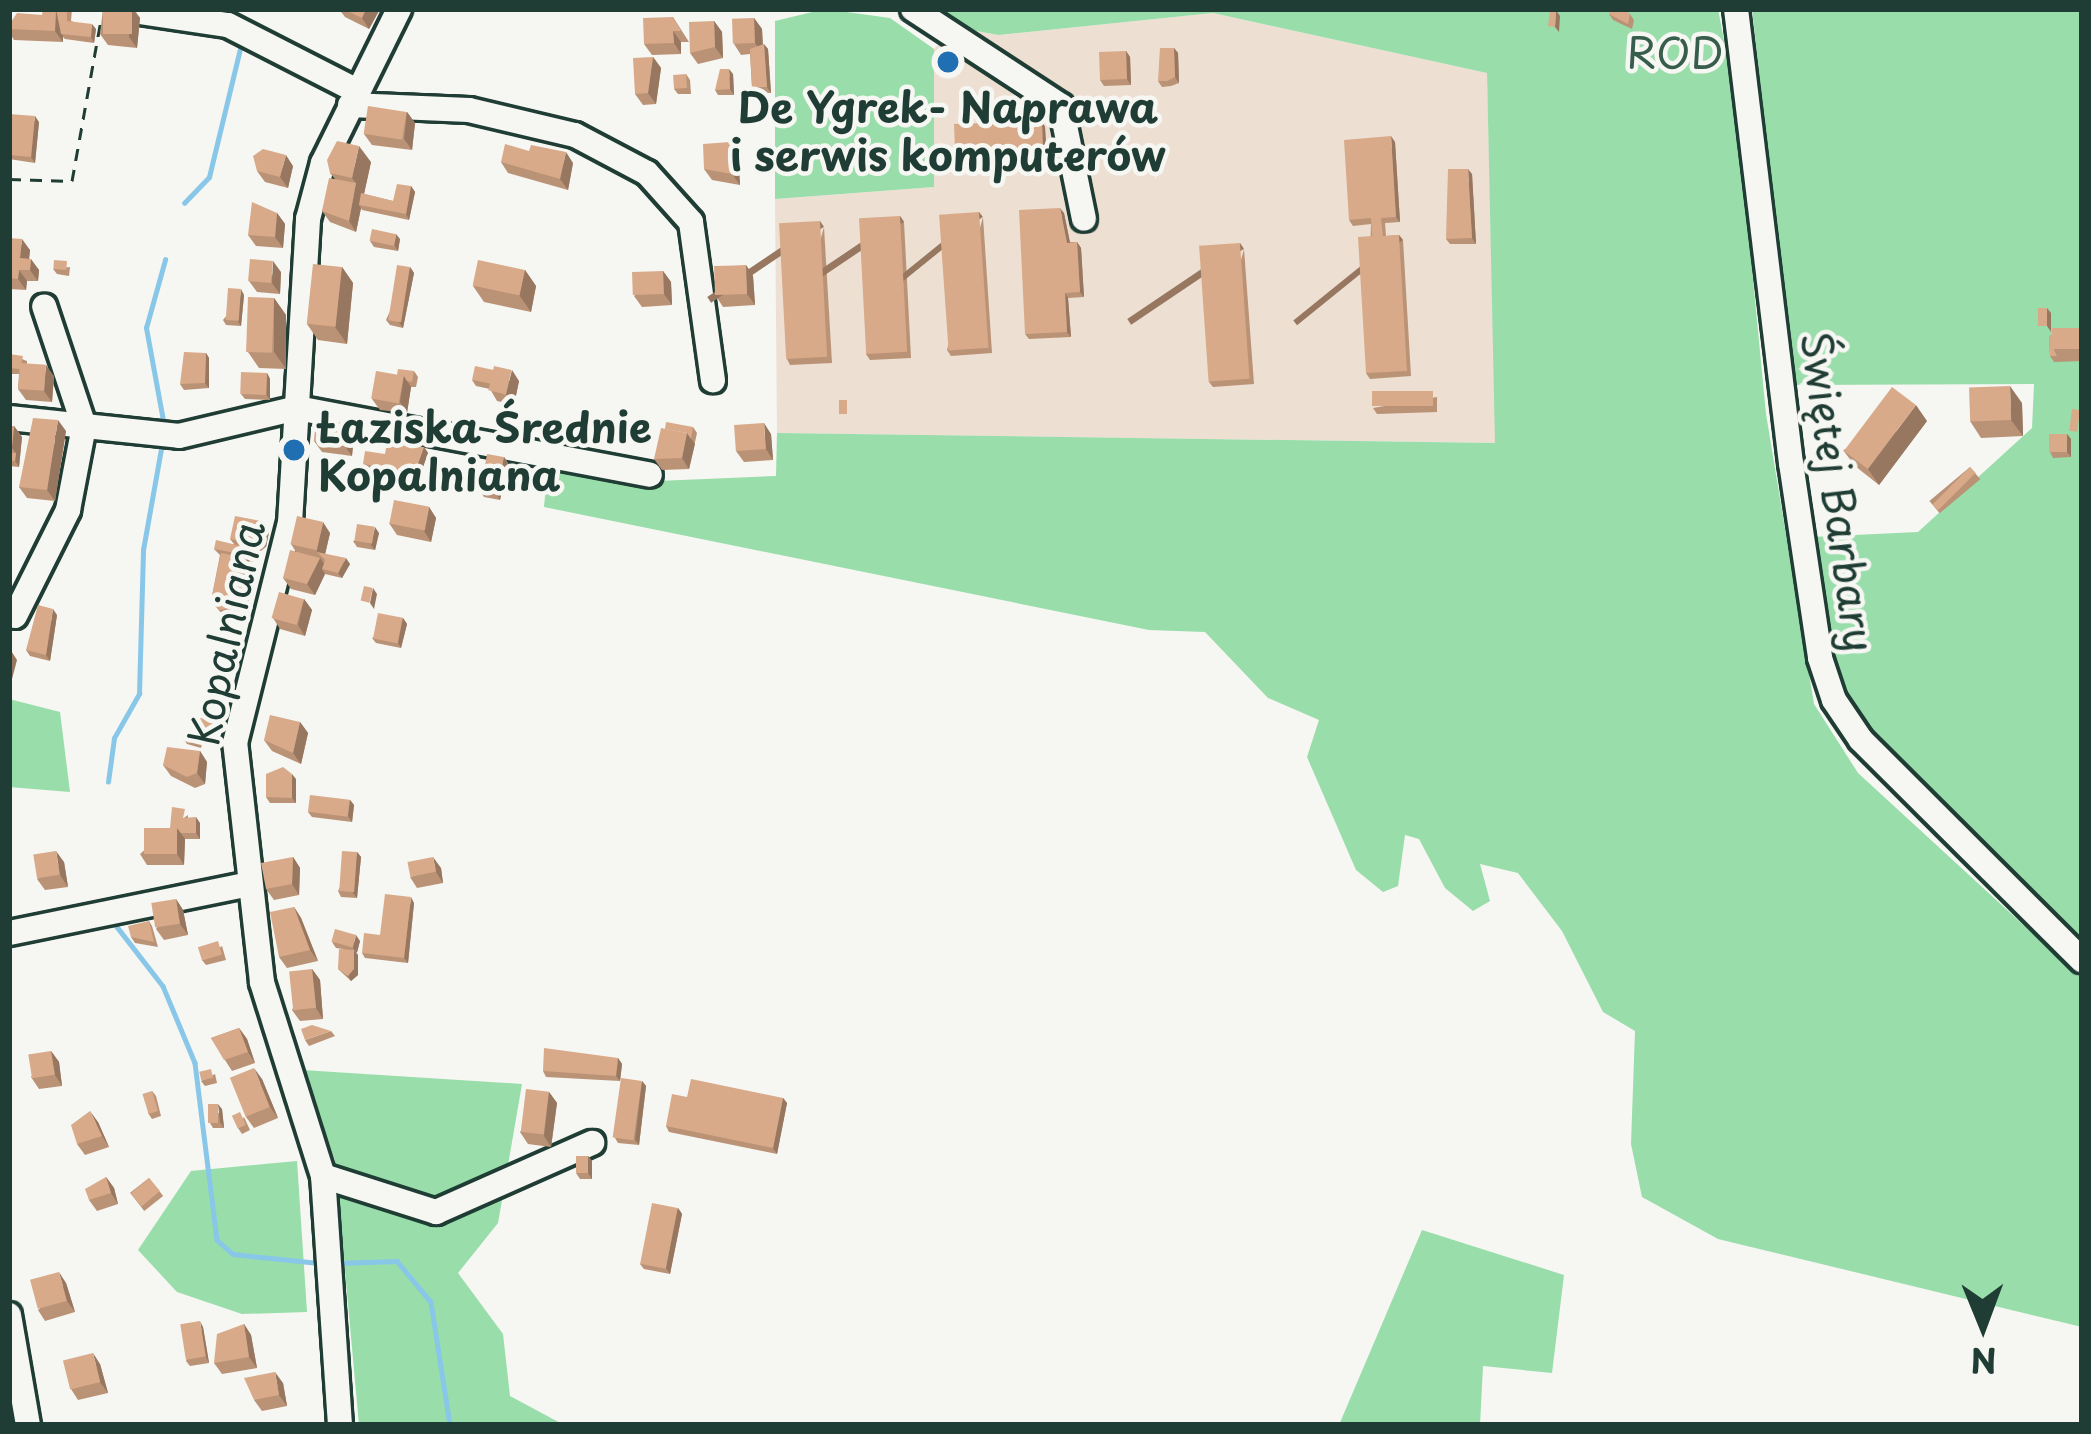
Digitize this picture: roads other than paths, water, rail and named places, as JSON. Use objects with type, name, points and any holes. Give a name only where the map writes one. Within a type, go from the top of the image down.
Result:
[{"type":"street","points":[[119,9],[228,25],[353,98],[469,110],[575,135],[647,173],[691,222],[713,380]]},
{"type":"street","name":"Kopalniana","points":[[340,1425],[323,1176],[273,1029],[249,884],[235,743],[290,523],[308,219],[353,98],[399,9]]},
{"type":"street","points":[[913,9],[1061,106],[1084,219]]},
{"type":"street","name":"Świętej Barbary","points":[[1736,9],[1791,463],[1820,658],[1834,700],[1861,740],[2082,960]]},
{"type":"street","points":[[15,616],[68,510],[85,426],[44,306]]},
{"type":"street","points":[[9,418],[179,436],[297,408],[650,476]]},
{"type":"street","points":[[9,933],[249,884]]},
{"type":"street","points":[[323,1176],[436,1212],[592,1143]]},
{"type":"street","points":[[9,1315],[28,1425]]},
{"type":"waterway","points":[[184,203],[209,177],[241,45]]},
{"type":"waterway","points":[[164,426],[146,328],[165,260]]},
{"type":"waterway","points":[[108,782],[114,738],[139,694],[143,550],[162,443]]},
{"type":"waterway","points":[[111,919],[163,986],[195,1063],[217,1240],[233,1254],[319,1263]]},
{"type":"waterway","points":[[337,1263],[397,1261],[431,1302],[450,1425]]},
{"type":"place","name":"De Ygrek- Naprawa i serwis komputerów","points":[[948,62]]},
{"type":"place","name":"Łaziska Średnie Kopalniana","points":[[294,450]]},
{"type":"park label","name":"ROD","points":[[1675,52]]}]
